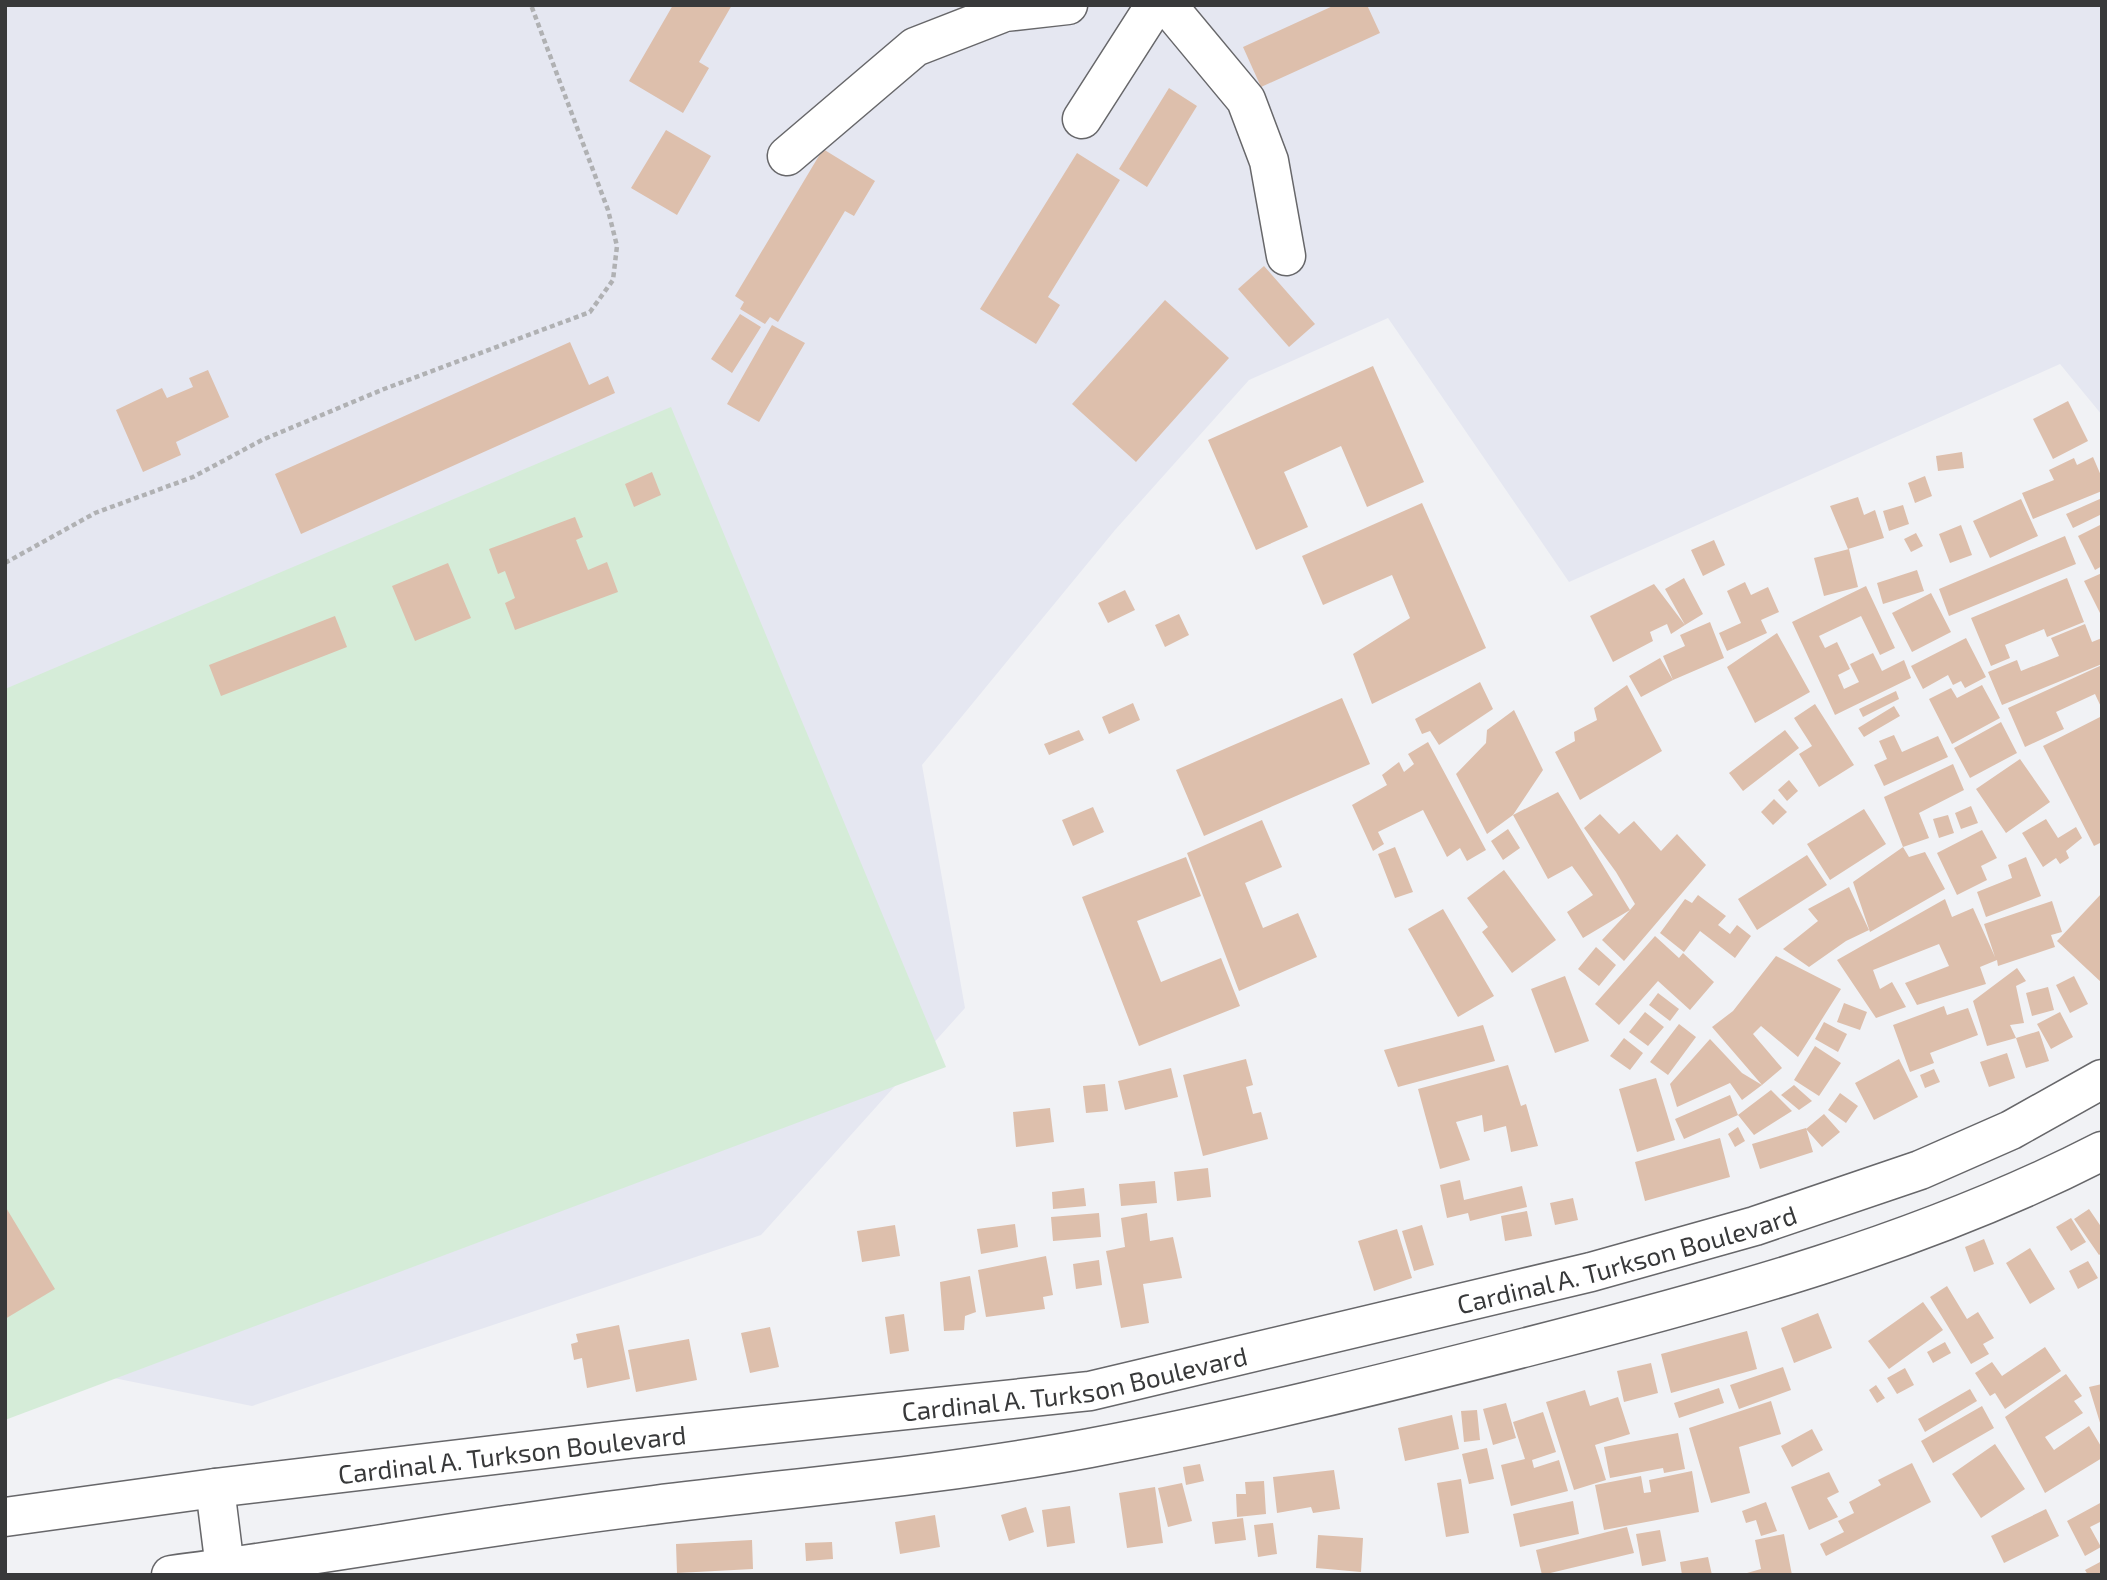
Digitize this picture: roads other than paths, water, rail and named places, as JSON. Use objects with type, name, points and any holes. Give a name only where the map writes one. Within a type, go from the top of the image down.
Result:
[{"type":"street","points":[[787,156],[915,47],[1004,12],[1068,5]]},
{"type":"street","points":[[1082,119],[1155,5]]},
{"type":"street","points":[[1167,5],[1246,100],[1269,161],[1286,256]]},
{"type":"street","name":"Cardinal A. Turkson Boulevard","points":[[5,1517],[215,1488],[629,1439],[1090,1391],[1591,1272],[1755,1226],[1920,1170],[2011,1130],[2102,1079]]},
{"type":"street","points":[[171,1575],[651,1505],[900,1478],[1087,1448],[1299,1405],[1596,1330],[1827,1265],[1934,1225],[2102,1151]]},
{"type":"street","points":[[215,1488],[225,1568]]}]
